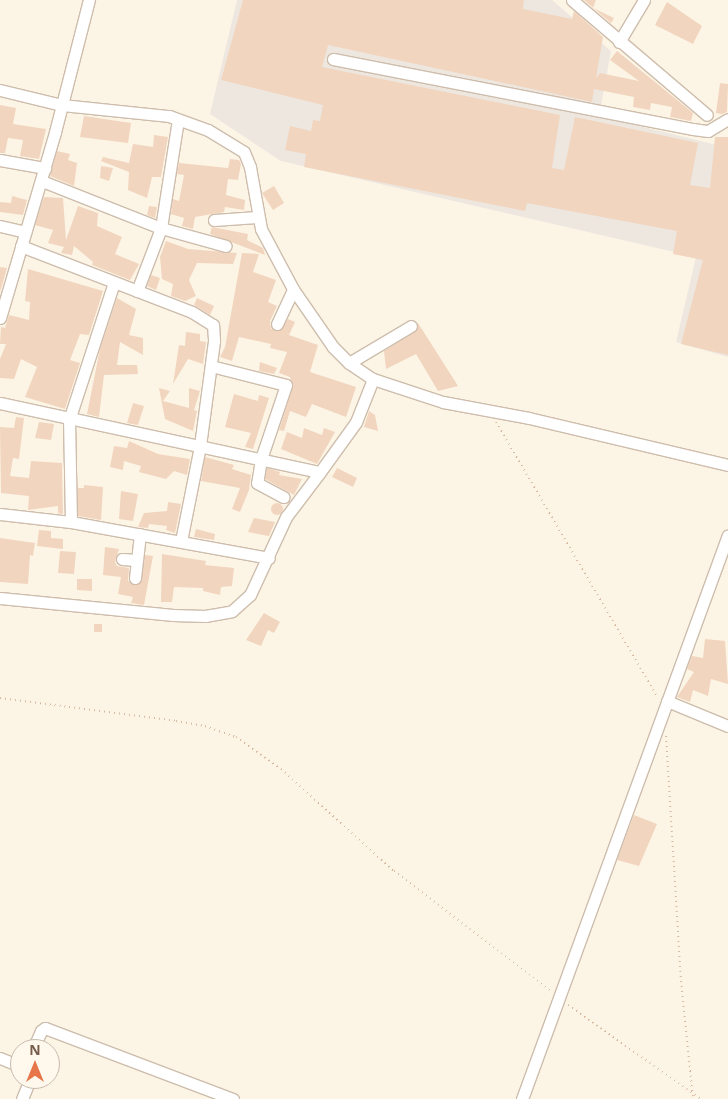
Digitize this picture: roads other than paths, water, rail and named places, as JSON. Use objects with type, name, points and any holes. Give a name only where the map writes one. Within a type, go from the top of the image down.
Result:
[{"type":"street","points":[[0,318],[42,181],[89,0]]},
{"type":"street","points":[[572,0],[707,115]]},
{"type":"street","points":[[619,42],[644,0]]},
{"type":"street","points":[[333,59],[693,129],[708,131],[728,119]]},
{"type":"street","points":[[0,90],[62,105],[135,110],[178,119],[222,137],[244,152],[250,168],[258,217],[266,242],[323,336],[349,363],[373,378],[434,400],[489,410],[728,465]]},
{"type":"street","points":[[137,291],[161,228],[178,119]]},
{"type":"street","points":[[0,160],[45,168]]},
{"type":"street","points":[[42,181],[161,228],[226,246]]},
{"type":"street","points":[[214,220],[258,217]]},
{"type":"street","points":[[0,226],[25,232]]},
{"type":"street","points":[[22,246],[192,312],[213,325],[211,366],[200,446],[180,541]]},
{"type":"street","points":[[71,522],[70,420],[114,282]]},
{"type":"street","points":[[277,324],[293,289]]},
{"type":"street","points":[[349,363],[411,326]]},
{"type":"street","points":[[211,366],[286,385],[261,459],[258,487],[283,497]]},
{"type":"street","points":[[0,598],[130,613],[221,615],[242,606],[250,595],[269,558],[286,517],[356,422],[373,378]]},
{"type":"street","points":[[0,403],[70,420],[320,472]]},
{"type":"street","points":[[0,514],[71,522],[269,558]]},
{"type":"street","points":[[135,578],[140,534]]},
{"type":"street","points":[[522,1099],[666,705],[725,552],[728,535]]},
{"type":"street","points":[[122,559],[137,560]]},
{"type":"street","points":[[666,705],[728,726]]},
{"type":"street","points":[[37,1039],[41,1031],[45,1028],[233,1099]]}]
